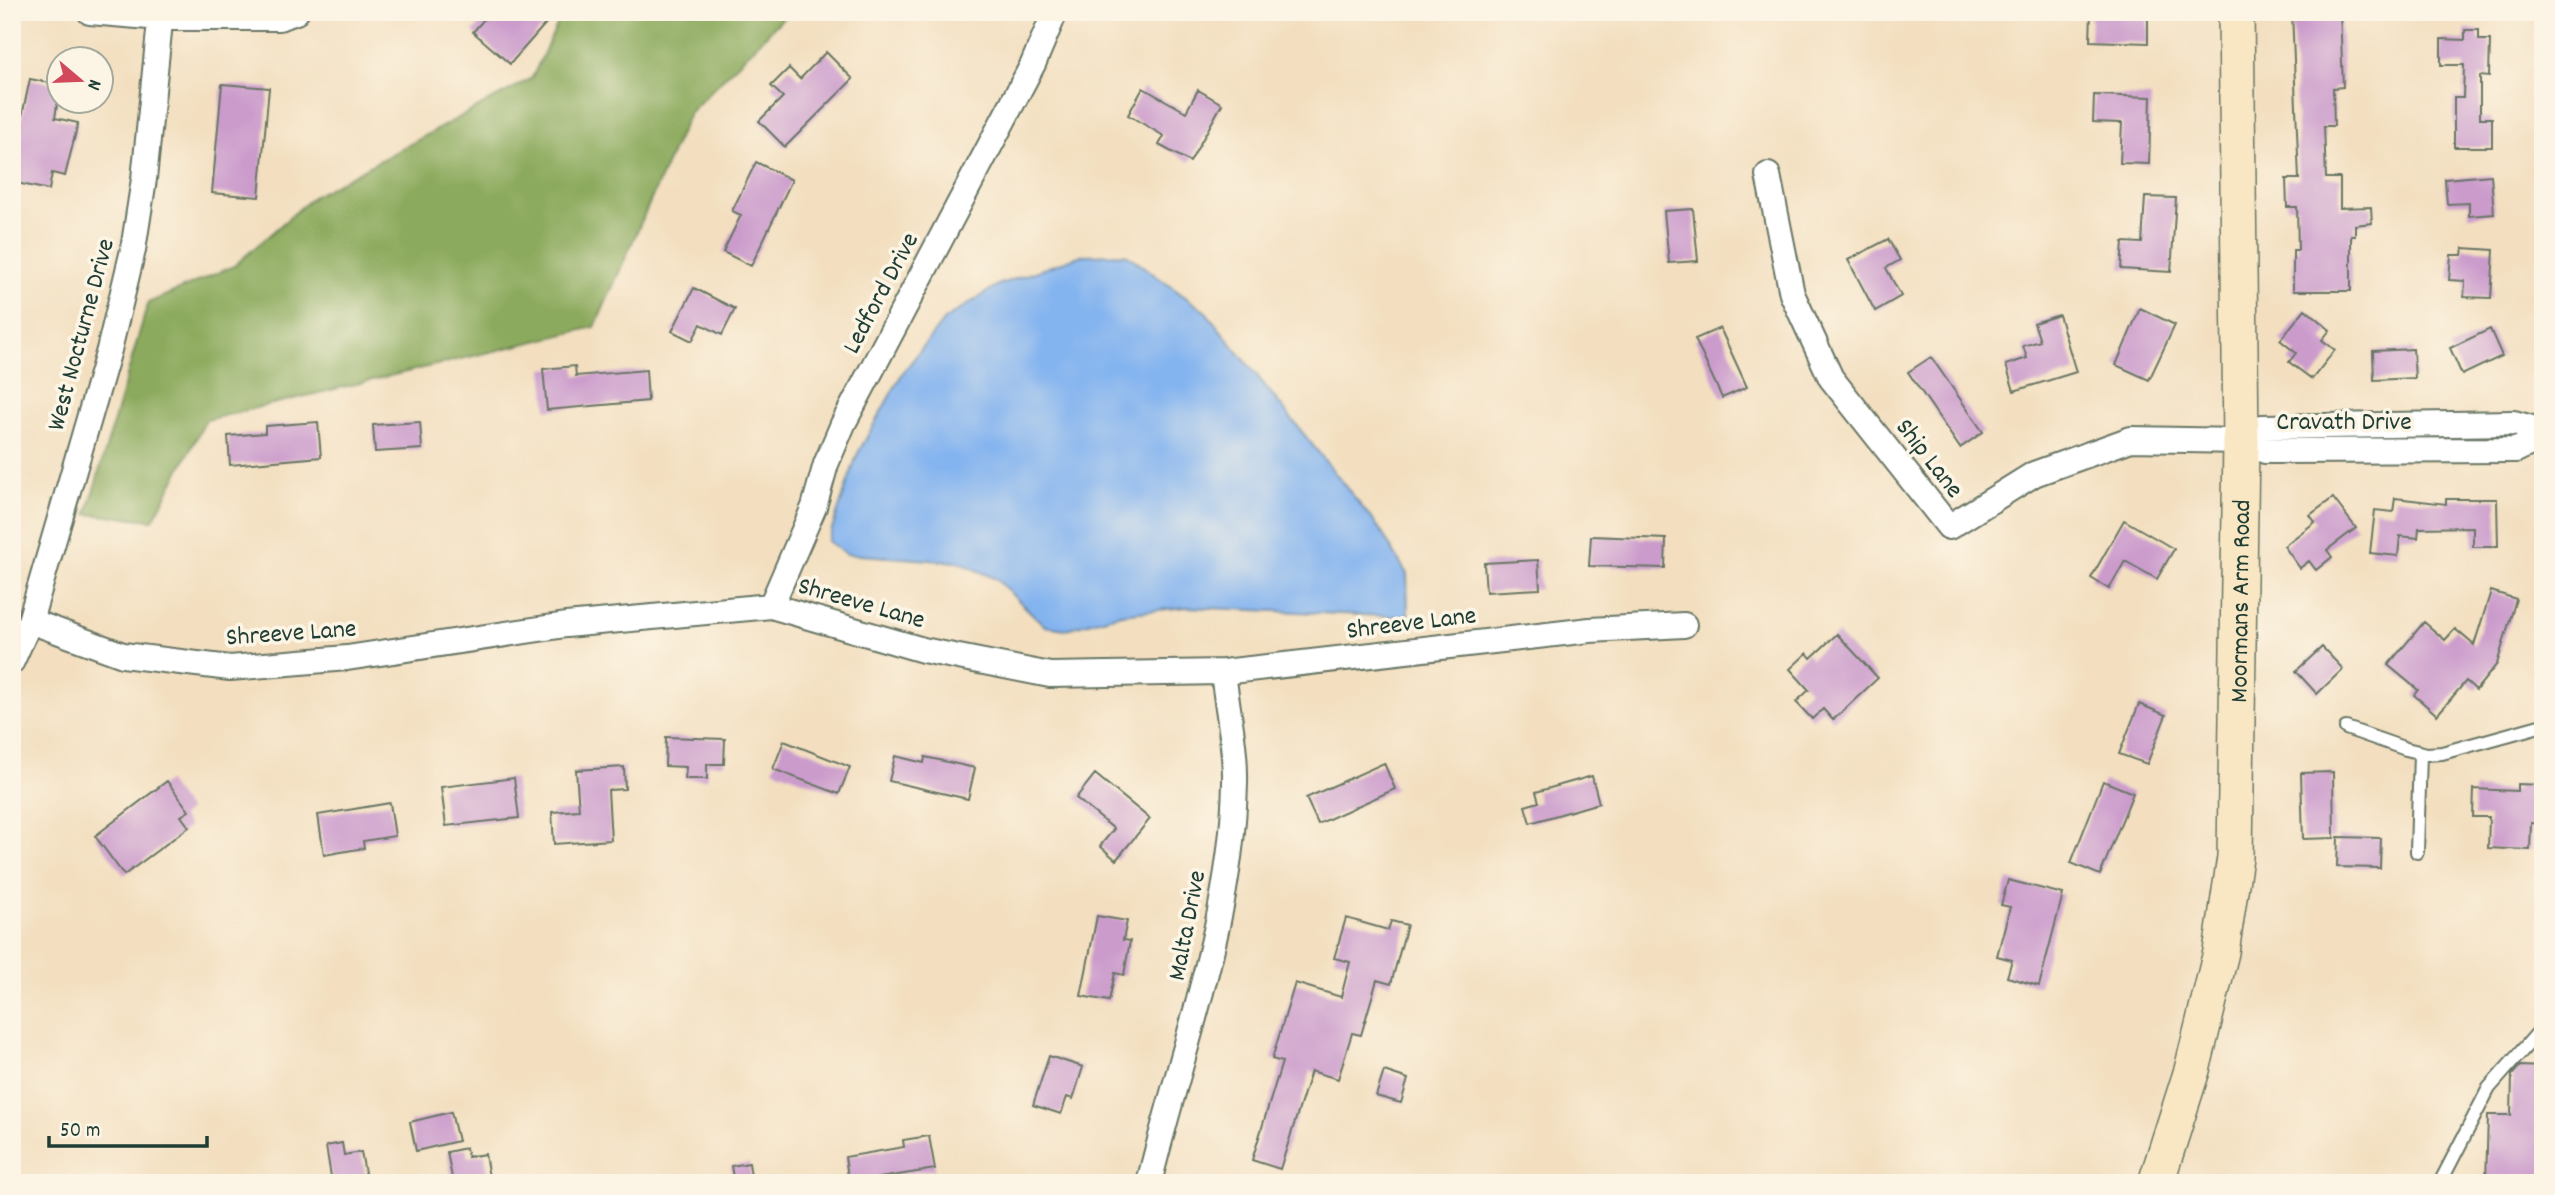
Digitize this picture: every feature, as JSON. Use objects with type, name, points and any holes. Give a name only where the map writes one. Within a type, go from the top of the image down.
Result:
[{"type":"street","points":[[90,12],[279,18],[296,12]]},
{"type":"street","name":"Ledford Drive","points":[[771,606],[814,507],[826,464],[843,424],[1033,64],[1055,12]]},
{"type":"street","name":"Moormans Arm Road","points":[[2156,1183],[2192,1070],[2221,952],[2235,858],[2241,441],[2236,12]]},
{"type":"street","name":"West Nocturne Drive","points":[[12,661],[30,621],[109,350],[133,250],[144,179],[161,15]]},
{"type":"street","name":"Ship Lane","points":[[1768,175],[1792,294],[1831,378],[1949,527],[2034,474],[2131,439],[2241,441]]},
{"type":"street","name":"Cravath Drive","points":[[2241,441],[2262,427],[2514,423],[2543,431]]},
{"type":"street","name":"Cravath Drive","points":[[2241,441],[2265,451],[2516,450],[2543,437]]},
{"type":"street","name":"Shreeve Lane","points":[[30,621],[123,655],[230,668],[347,658],[566,625],[771,606],[923,650],[1050,675],[1223,673],[1590,630],[1684,625]]},
{"type":"street","name":"Malta Drive","points":[[1149,1183],[1163,1123],[1200,1001],[1224,889],[1235,782],[1223,673]]},
{"type":"lane","points":[[2346,728],[2420,753],[2442,753],[2543,725]]},
{"type":"lane","points":[[2417,852],[2420,753]]},
{"type":"lane","points":[[2440,1183],[2489,1088],[2543,1027]]},
{"type":"green space","points":[[563,12],[789,12],[689,113],[595,327],[206,420],[153,520],[87,514],[148,303],[234,266],[314,196],[532,78]]},
{"type":"water","points":[[1126,254],[1206,312],[1379,528],[1407,574],[1408,617],[1186,607],[1121,614],[1066,629],[1045,626],[996,579],[959,562],[846,554],[828,541],[857,455],[902,374],[944,320],[998,285],[1082,255]]},
{"type":"building","points":[[490,12],[536,12],[547,22],[510,64],[473,32]]},
{"type":"building","points":[[2292,12],[2340,12],[2343,87],[2333,88],[2334,126],[2324,126],[2326,178],[2340,178],[2340,208],[2371,207],[2372,223],[2355,225],[2355,236],[2351,236],[2351,291],[2293,291],[2293,250],[2298,250],[2297,207],[2287,207],[2286,179],[2299,179]]},
{"type":"building","points":[[2091,13],[2148,15],[2148,43],[2090,41]]},
{"type":"building","points":[[2465,30],[2479,30],[2479,40],[2490,40],[2489,77],[2480,76],[2480,118],[2492,118],[2492,147],[2454,147],[2454,98],[2463,98],[2464,65],[2441,65],[2441,39],[2465,40]]},
{"type":"building","points":[[826,52],[853,79],[785,147],[759,121],[783,97],[771,86],[789,68],[800,79]]},
{"type":"building","points":[[30,79],[46,82],[46,116],[78,123],[65,176],[52,173],[49,190],[12,182],[12,148],[15,148]]},
{"type":"building","points":[[222,84],[269,88],[259,197],[212,193]]},
{"type":"building","points":[[1143,88],[1186,112],[1198,90],[1222,104],[1190,162],[1159,145],[1164,136],[1128,115]]},
{"type":"building","points":[[2094,95],[2151,97],[2149,164],[2120,163],[2122,123],[2093,122]]},
{"type":"building","points":[[756,162],[792,180],[751,266],[723,252],[741,215],[732,211]]},
{"type":"building","points":[[2491,175],[2494,214],[2469,216],[2469,203],[2447,204],[2445,179]]},
{"type":"building","points":[[2145,197],[2176,198],[2171,272],[2121,269],[2123,242],[2142,243]]},
{"type":"building","points":[[1693,209],[1698,261],[1669,263],[1664,211]]},
{"type":"building","points":[[1888,239],[1900,260],[1886,268],[1901,296],[1875,311],[1848,260]]},
{"type":"building","points":[[2463,248],[2494,250],[2491,298],[2464,297],[2465,281],[2449,280],[2451,255],[2462,255]]},
{"type":"building","points":[[694,288],[735,309],[722,335],[701,324],[692,341],[672,331]]},
{"type":"building","points":[[2140,308],[2175,325],[2149,380],[2116,365]]},
{"type":"building","points":[[2305,309],[2330,330],[2322,340],[2335,350],[2312,379],[2289,362],[2296,353],[2280,340]]},
{"type":"building","points":[[2059,315],[2076,372],[2014,391],[2006,365],[2027,358],[2023,346],[2040,341],[2034,323]]},
{"type":"building","points":[[1720,328],[1747,387],[1722,398],[1695,339]]},
{"type":"building","points":[[2490,329],[2502,356],[2462,375],[2450,348]]},
{"type":"building","points":[[2413,349],[2415,378],[2374,380],[2373,351]]},
{"type":"building","points":[[1931,357],[1983,432],[1960,448],[1908,372]]},
{"type":"building","points":[[575,366],[576,376],[646,370],[648,401],[547,410],[543,369]]},
{"type":"building","points":[[318,422],[321,457],[230,465],[228,436],[265,433],[265,426]]},
{"type":"building","points":[[420,422],[422,449],[375,452],[373,425]]},
{"type":"building","points":[[2333,498],[2356,528],[2327,550],[2332,557],[2316,570],[2309,561],[2300,568],[2284,546],[2315,522],[2310,515]]},
{"type":"building","points":[[2395,498],[2446,504],[2446,499],[2497,499],[2498,547],[2473,547],[2473,527],[2419,528],[2418,538],[2400,536],[2398,556],[2370,553],[2375,510],[2393,512]]},
{"type":"building","points":[[2124,520],[2174,549],[2157,579],[2125,561],[2109,589],[2091,578]]},
{"type":"building","points":[[1591,536],[1666,539],[1665,568],[1589,566]]},
{"type":"building","points":[[1538,560],[1540,589],[1486,592],[1484,563]]},
{"type":"building","points":[[2491,591],[2516,599],[2497,664],[2476,690],[2466,681],[2437,715],[2414,695],[2418,690],[2388,665],[2424,622],[2445,640],[2455,629],[2474,645]]},
{"type":"building","points":[[1837,634],[1878,678],[1833,720],[1823,709],[1812,719],[1796,702],[1809,690],[1790,669],[1807,653],[1811,658]]},
{"type":"building","points":[[2322,647],[2343,669],[2317,694],[2296,671]]},
{"type":"building","points":[[2139,704],[2166,715],[2147,764],[2119,754]]},
{"type":"building","points":[[666,737],[725,739],[724,764],[707,764],[707,779],[685,779],[686,767],[665,766]]},
{"type":"building","points":[[784,741],[850,767],[839,794],[773,769]]},
{"type":"building","points":[[895,756],[924,763],[925,757],[975,768],[968,799],[889,781]]},
{"type":"building","points":[[1384,763],[1395,789],[1318,824],[1306,798]]},
{"type":"building","points":[[624,767],[625,789],[608,790],[611,840],[554,844],[552,812],[579,810],[576,770]]},
{"type":"building","points":[[2333,772],[2334,838],[2303,839],[2301,773]]},
{"type":"building","points":[[1095,774],[1150,819],[1116,860],[1100,846],[1114,829],[1076,798]]},
{"type":"building","points":[[1592,776],[1599,803],[1530,823],[1525,806],[1539,802],[1536,792]]},
{"type":"building","points":[[514,778],[519,818],[446,826],[441,787]]},
{"type":"building","points":[[167,781],[189,811],[181,816],[189,827],[124,875],[95,836]]},
{"type":"building","points":[[2103,781],[2133,793],[2100,875],[2071,863]]},
{"type":"building","points":[[2517,784],[2543,785],[2543,824],[2531,823],[2530,850],[2488,848],[2489,817],[2473,817],[2474,789],[2517,791]]},
{"type":"building","points":[[390,803],[395,836],[363,841],[364,848],[324,855],[318,815]]},
{"type":"building","points":[[2338,837],[2381,838],[2380,868],[2337,867]]},
{"type":"building","points":[[2008,880],[2063,894],[2039,986],[2007,977],[2012,960],[1997,956],[2010,907],[2001,905]]},
{"type":"building","points":[[1097,916],[1127,921],[1123,940],[1130,941],[1124,975],[1115,973],[1109,1001],[1081,996]]},
{"type":"building","points":[[1346,918],[1388,930],[1391,921],[1407,925],[1391,984],[1377,980],[1361,1035],[1352,1033],[1338,1079],[1311,1071],[1280,1169],[1252,1160],[1282,1062],[1272,1059],[1295,983],[1341,997],[1350,962],[1334,958]]},
{"type":"building","points":[[1049,1056],[1083,1067],[1073,1099],[1067,1097],[1061,1114],[1033,1105]]},
{"type":"building","points":[[2520,1066],[2543,1067],[2543,1183],[2486,1183],[2488,1115],[2511,1115],[2512,1075]]},
{"type":"building","points":[[1384,1071],[1408,1079],[1401,1103],[1376,1096]]},
{"type":"building","points":[[451,1112],[458,1141],[416,1151],[410,1122]]},
{"type":"building","points":[[929,1136],[935,1169],[849,1183],[845,1157],[904,1147],[903,1140]]},
{"type":"building","points":[[342,1143],[344,1155],[361,1152],[367,1183],[332,1183],[326,1146]]},
{"type":"building","points":[[466,1148],[468,1157],[485,1154],[490,1183],[453,1183],[447,1152]]},
{"type":"building","points":[[749,1163],[752,1183],[734,1183],[731,1166]]}]
